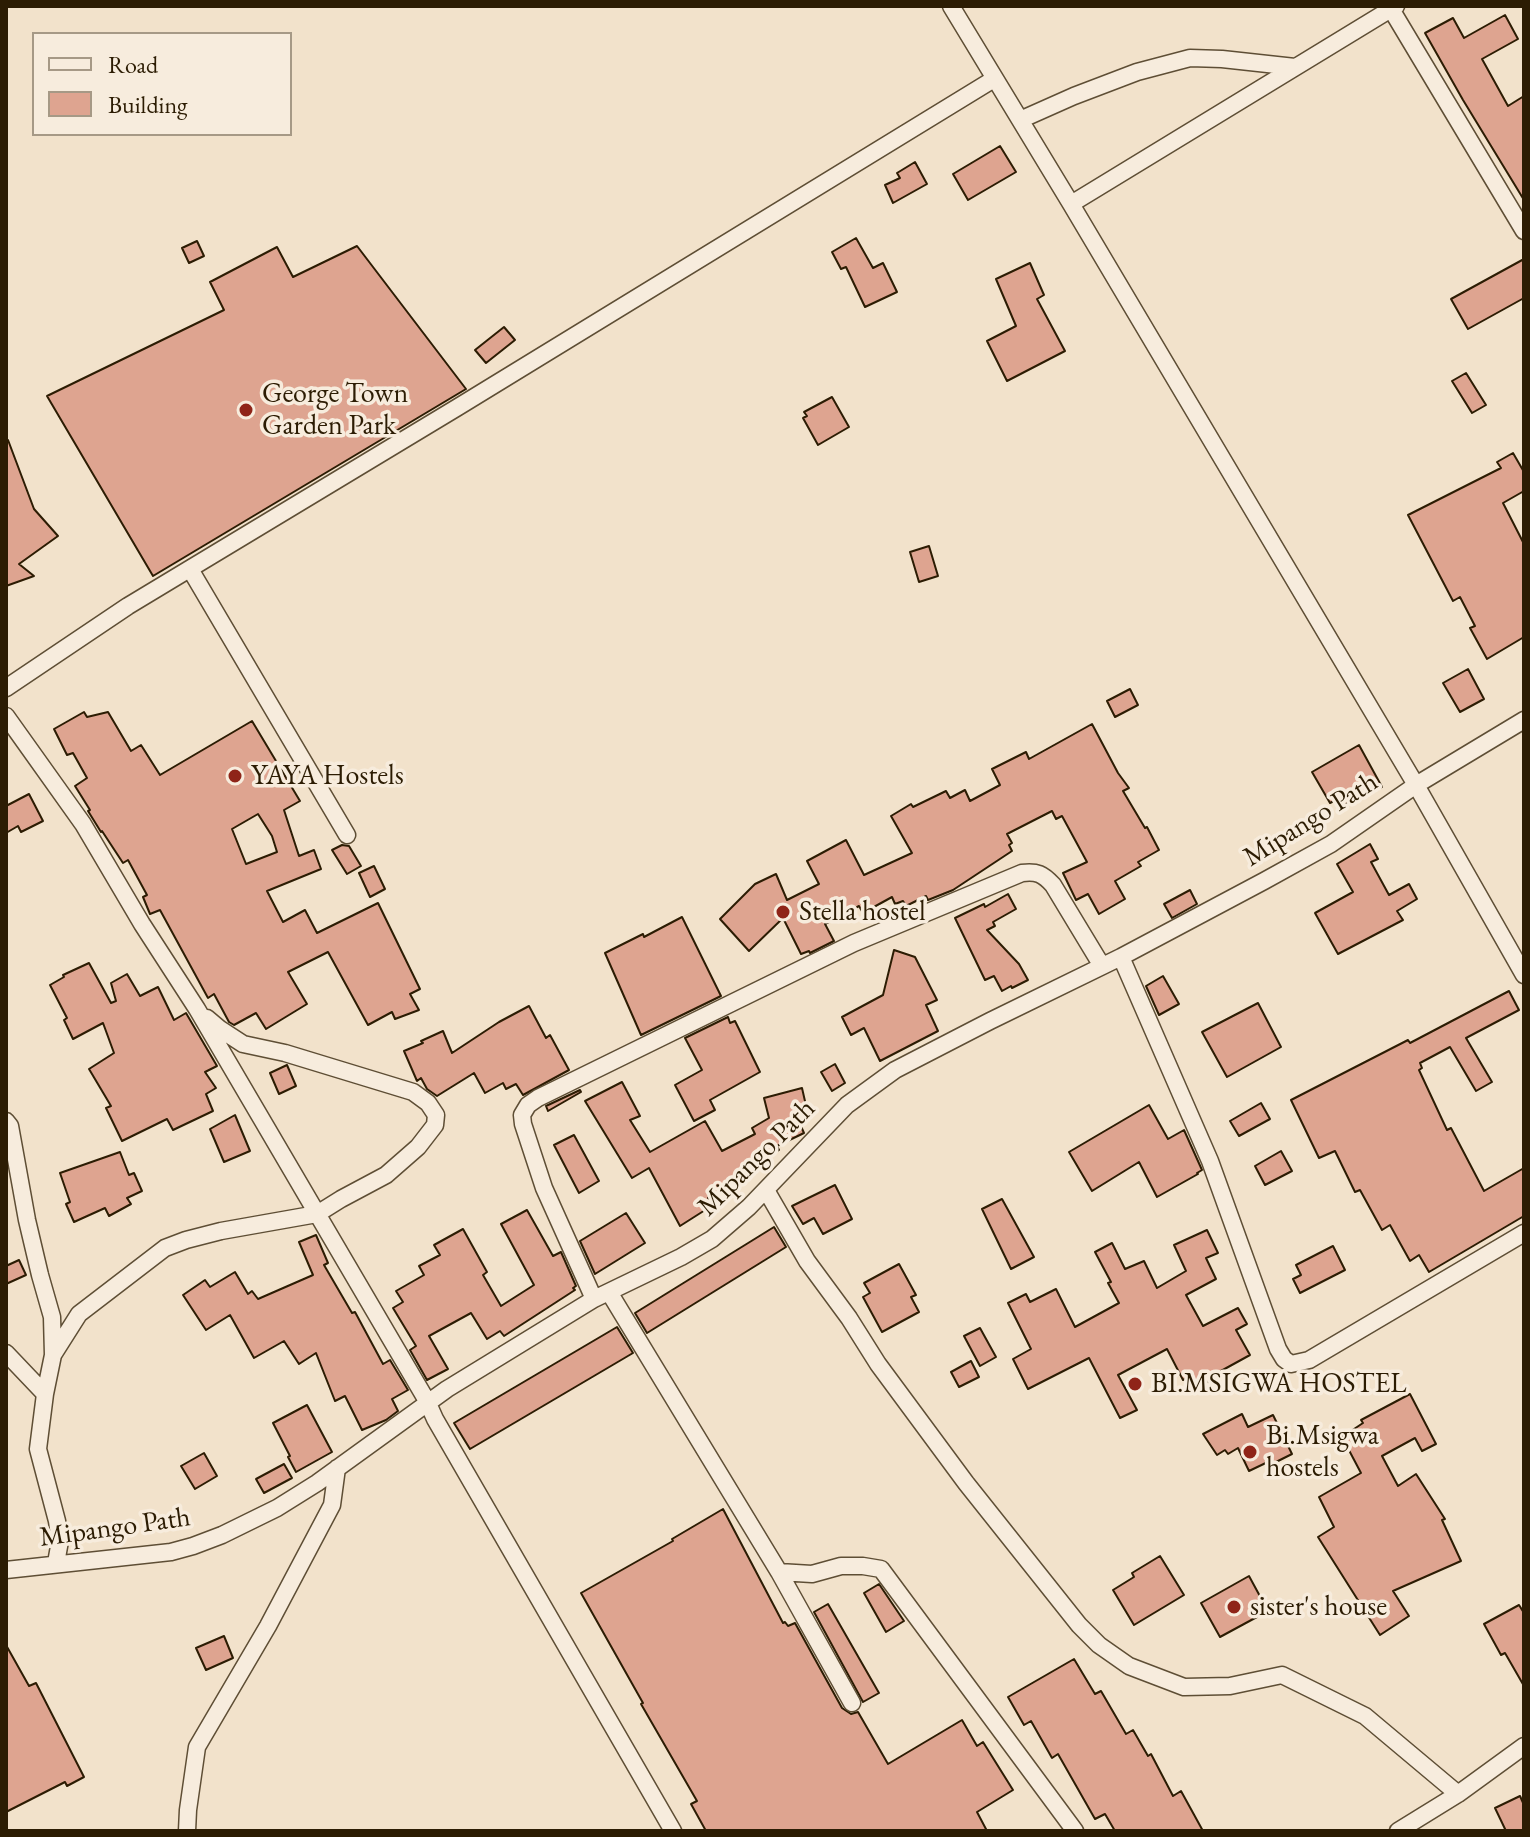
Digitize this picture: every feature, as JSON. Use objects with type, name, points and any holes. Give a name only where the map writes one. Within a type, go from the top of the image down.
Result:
[{"type":"street","points":[[951,6],[1416,785],[1524,975]]},
{"type":"street","points":[[1071,204],[1394,7],[1524,231]]},
{"type":"street","points":[[1020,120],[1137,72],[1190,58],[1295,67]]},
{"type":"street","points":[[6,688],[128,606],[994,79]]},
{"type":"street","points":[[190,569],[347,835]]},
{"type":"street","points":[[6,716],[83,824],[197,1009],[427,1401],[673,1831]]},
{"type":"street","name":"Mipango Path","points":[[6,1570],[171,1552],[222,1535],[277,1508],[427,1401],[602,1296],[712,1239],[766,1190],[847,1105],[884,1077],[1121,957],[1331,844],[1416,785],[1524,720]]},
{"type":"street","points":[[852,1703],[779,1572],[602,1296],[544,1188],[522,1115],[528,1105],[538,1098],[854,943],[1022,873],[1035,871],[1053,885],[1102,966]]},
{"type":"street","points":[[1121,957],[1210,1161],[1278,1349],[1291,1364],[1309,1360],[1524,1233]]},
{"type":"street","points":[[53,1355],[79,1314],[165,1248],[221,1231],[317,1214],[386,1175],[418,1147],[435,1125],[436,1115],[428,1103],[413,1092],[285,1053],[243,1044],[197,1009]]},
{"type":"street","points":[[6,1121],[10,1126],[36,1261],[52,1317],[53,1355],[38,1449],[57,1521],[60,1541],[56,1563]]},
{"type":"street","points":[[766,1190],[807,1261],[878,1364],[966,1483],[1079,1625],[1099,1645],[1129,1666],[1184,1687],[1230,1686],[1282,1675],[1365,1716],[1458,1794]]},
{"type":"street","points":[[6,1353],[45,1394]]},
{"type":"street","points":[[187,1831],[197,1747],[268,1626],[332,1505],[337,1468]]},
{"type":"street","points":[[779,1572],[812,1574],[841,1566],[881,1569],[1075,1831]]},
{"type":"street","points":[[1398,1831],[1458,1794],[1524,1746]]},
{"type":"building","points":[[1505,15],[1518,39],[1482,59],[1508,106],[1524,96],[1524,200],[1425,33],[1453,18],[1464,38]]},
{"type":"building","points":[[1000,146],[1016,172],[968,200],[953,174]]},
{"type":"building","points":[[915,162],[927,184],[893,203],[885,185],[900,178],[897,173]]},
{"type":"building","points":[[856,238],[873,268],[883,263],[897,292],[865,307],[846,267],[841,269],[832,252]]},
{"type":"building","points":[[197,241],[204,256],[189,263],[182,248]]},
{"type":"building","name":"George Town Garden Park","points":[[357,246],[466,389],[153,576],[47,396],[224,310],[210,282],[277,247],[293,277]]},
{"type":"building","points":[[1524,259],[1524,298],[1468,329],[1451,299]]},
{"type":"building","points":[[1030,263],[1044,295],[1037,299],[1065,351],[1007,381],[987,341],[1016,326],[996,279]]},
{"type":"building","points":[[504,327],[515,340],[486,363],[475,350]]},
{"type":"building","points":[[1466,373],[1486,405],[1472,413],[1452,381]]},
{"type":"building","points":[[832,397],[849,427],[818,445],[803,418],[807,416],[804,412]]},
{"type":"building","points":[[6,440],[34,509],[58,536],[19,564],[34,576],[6,586]]},
{"type":"building","points":[[1513,453],[1524,472],[1524,491],[1503,503],[1524,544],[1524,637],[1487,659],[1470,628],[1475,626],[1460,597],[1453,601],[1408,515],[1501,468],[1497,462]]},
{"type":"building","points":[[929,546],[938,576],[919,582],[910,552]]},
{"type":"building","points":[[1468,669],[1484,699],[1460,712],[1443,683]]},
{"type":"building","points":[[1130,689],[1138,705],[1115,717],[1107,701]]},
{"type":"building","points":[[84,712],[87,717],[108,712],[131,751],[141,745],[160,775],[252,721],[300,801],[284,810],[299,856],[314,850],[321,869],[267,891],[283,922],[305,910],[317,933],[378,903],[420,989],[410,994],[419,1010],[395,1019],[392,1012],[368,1025],[328,952],[288,972],[307,1004],[266,1029],[256,1013],[234,1025],[229,1022],[214,994],[208,998],[160,910],[150,914],[143,897],[147,895],[128,860],[123,863],[88,811],[75,786],[87,778],[73,753],[67,755],[54,729]],"holes":[[[258,814],[272,836],[277,852],[246,864],[232,829]]]},
{"type":"building","points":[[1092,724],[1129,788],[1123,791],[1159,850],[1138,862],[1141,866],[1115,881],[1125,899],[1099,914],[1088,894],[1076,900],[1063,873],[1087,862],[1062,816],[1056,819],[1052,811],[1007,834],[1012,851],[953,890],[928,900],[926,896],[906,906],[903,901],[895,904],[892,897],[863,913],[859,906],[825,924],[834,941],[810,953],[801,954],[783,918],[749,951],[720,919],[755,884],[776,874],[787,900],[819,884],[807,861],[846,840],[864,875],[912,853],[891,816],[911,804],[913,807],[946,791],[950,798],[965,790],[970,801],[1000,785],[992,769],[1026,752],[1029,759]]},
{"type":"building","points":[[1359,745],[1382,787],[1352,804],[1351,801],[1342,806],[1338,799],[1330,803],[1312,772]]},
{"type":"building","points":[[29,794],[43,821],[21,832],[18,826],[6,833],[6,806]]},
{"type":"building","points":[[1370,844],[1378,859],[1371,862],[1389,895],[1409,884],[1417,899],[1397,911],[1403,920],[1338,954],[1315,913],[1353,892],[1337,864]]},
{"type":"building","points":[[342,845],[349,846],[361,866],[347,874],[332,850]]},
{"type":"building","points":[[374,866],[385,889],[370,897],[359,873]]},
{"type":"building","points":[[1190,890],[1197,904],[1172,918],[1164,904]]},
{"type":"building","points":[[1008,894],[1016,909],[993,922],[995,926],[987,930],[1019,964],[1028,980],[1002,991],[994,976],[985,980],[955,918]]},
{"type":"building","points":[[682,917],[721,996],[641,1035],[605,953]]},
{"type":"building","points":[[894,950],[915,957],[937,1000],[926,1005],[938,1031],[880,1061],[864,1028],[851,1035],[842,1017],[883,995]]},
{"type":"building","points":[[89,963],[111,1003],[116,1001],[111,983],[127,974],[140,996],[158,987],[174,1020],[186,1013],[217,1066],[205,1072],[216,1088],[206,1094],[213,1111],[173,1130],[167,1119],[122,1141],[106,1108],[111,1106],[89,1069],[114,1053],[103,1023],[73,1039],[64,1020],[67,1018],[50,985]]},
{"type":"building","points":[[1163,976],[1179,1004],[1159,1015],[1146,986]]},
{"type":"building","points":[[1509,991],[1519,1010],[1466,1038],[1492,1082],[1476,1091],[1450,1047],[1420,1063],[1422,1068],[1419,1070],[1447,1130],[1451,1128],[1484,1191],[1524,1168],[1524,1216],[1429,1272],[1419,1255],[1410,1261],[1390,1225],[1382,1230],[1360,1190],[1355,1192],[1335,1151],[1319,1158],[1291,1100]]},
{"type":"building","points":[[1258,1003],[1281,1047],[1227,1077],[1202,1032]]},
{"type":"building","points":[[529,1006],[546,1038],[550,1035],[569,1070],[523,1095],[516,1084],[506,1089],[503,1083],[485,1093],[474,1073],[437,1096],[427,1089],[421,1078],[417,1081],[404,1051],[443,1031],[452,1053]]},
{"type":"building","points":[[728,1017],[730,1023],[735,1021],[760,1072],[710,1100],[715,1110],[694,1121],[675,1085],[702,1070],[685,1038]]},
{"type":"building","points":[[835,1064],[845,1083],[832,1091],[821,1072]]},
{"type":"building","points":[[287,1065],[296,1086],[279,1094],[270,1073]]},
{"type":"building","points":[[622,1082],[640,1116],[630,1120],[650,1152],[705,1121],[722,1151],[755,1134],[752,1128],[769,1118],[764,1098],[802,1088],[807,1110],[795,1113],[804,1133],[777,1146],[779,1150],[734,1175],[738,1182],[708,1198],[713,1205],[680,1226],[649,1168],[632,1178],[585,1101]]},
{"type":"building","points":[[581,1092],[548,1111],[546,1106]]},
{"type":"building","points":[[1261,1103],[1270,1119],[1239,1136],[1230,1121]]},
{"type":"building","points":[[1149,1105],[1168,1139],[1184,1130],[1202,1170],[1157,1197],[1139,1162],[1092,1191],[1069,1152]]},
{"type":"building","points":[[235,1115],[250,1151],[224,1162],[210,1129]]},
{"type":"building","points":[[574,1135],[599,1181],[579,1193],[554,1145]]},
{"type":"building","points":[[1281,1151],[1292,1171],[1265,1185],[1255,1166]]},
{"type":"building","points":[[120,1152],[129,1175],[134,1173],[142,1191],[127,1198],[131,1204],[109,1216],[105,1208],[74,1222],[66,1204],[70,1202],[60,1173]]},
{"type":"building","points":[[835,1185],[852,1219],[823,1234],[814,1218],[803,1224],[792,1206]]},
{"type":"building","points":[[1002,1199],[1034,1257],[1011,1269],[982,1209]]},
{"type":"building","points":[[527,1210],[553,1256],[561,1252],[575,1290],[504,1336],[500,1331],[487,1339],[471,1313],[429,1336],[448,1369],[427,1380],[410,1350],[416,1346],[393,1308],[403,1302],[396,1291],[424,1275],[419,1266],[440,1255],[434,1245],[463,1229],[487,1272],[483,1275],[501,1306],[534,1285],[501,1224]]},
{"type":"building","points":[[626,1213],[645,1243],[595,1274],[580,1241]]},
{"type":"building","points":[[774,1227],[786,1247],[647,1333],[635,1313]]},
{"type":"building","points":[[1207,1230],[1218,1253],[1206,1258],[1216,1279],[1186,1295],[1203,1326],[1238,1308],[1247,1324],[1236,1330],[1250,1355],[1196,1388],[1191,1377],[1183,1380],[1167,1349],[1118,1375],[1137,1410],[1120,1418],[1089,1358],[1028,1389],[1013,1359],[1031,1349],[1008,1303],[1026,1294],[1030,1302],[1056,1289],[1075,1327],[1119,1303],[1095,1252],[1112,1243],[1125,1269],[1144,1261],[1157,1288],[1186,1271],[1174,1245]]},
{"type":"building","points":[[316,1235],[328,1263],[324,1265],[352,1313],[355,1312],[383,1364],[390,1360],[408,1390],[392,1399],[398,1411],[362,1430],[345,1396],[335,1401],[316,1353],[299,1364],[284,1341],[254,1358],[230,1315],[206,1330],[183,1295],[205,1280],[210,1287],[235,1272],[248,1294],[252,1291],[258,1299],[313,1275],[299,1242]]},
{"type":"building","points":[[1333,1246],[1345,1270],[1300,1293],[1293,1279],[1301,1275],[1296,1265]]},
{"type":"building","points":[[19,1260],[26,1275],[6,1284],[6,1266]]},
{"type":"building","points":[[899,1264],[916,1295],[911,1297],[919,1312],[882,1332],[863,1297],[870,1293],[864,1283]]},
{"type":"building","points":[[617,1327],[633,1353],[470,1449],[454,1423]]},
{"type":"building","points":[[980,1328],[996,1357],[980,1366],[964,1336]]},
{"type":"building","points":[[971,1361],[979,1377],[959,1387],[951,1372]]},
{"type":"building","points":[[1410,1394],[1436,1444],[1422,1451],[1415,1438],[1382,1456],[1398,1486],[1416,1474],[1445,1519],[1442,1520],[1461,1561],[1393,1591],[1409,1616],[1380,1635],[1318,1537],[1334,1527],[1319,1497],[1361,1473],[1342,1437],[1363,1423],[1361,1420]]},
{"type":"building","points":[[307,1405],[332,1452],[296,1472],[273,1423]]},
{"type":"building","points":[[1242,1414],[1248,1427],[1273,1415],[1292,1454],[1249,1471],[1238,1448],[1228,1454],[1225,1450],[1217,1455],[1203,1434]]},
{"type":"building","points":[[204,1453],[217,1476],[195,1489],[181,1466]]},
{"type":"building","points":[[284,1464],[292,1478],[264,1493],[256,1479]]},
{"type":"building","points":[[723,1509],[783,1623],[788,1626],[795,1623],[842,1708],[851,1714],[858,1712],[888,1764],[962,1720],[977,1746],[983,1742],[1013,1790],[977,1812],[987,1831],[706,1831],[691,1804],[697,1801],[581,1593]]},
{"type":"building","points":[[1160,1556],[1184,1595],[1134,1625],[1113,1590],[1134,1577],[1132,1573]]},
{"type":"building","name":"sister's house","points":[[1249,1576],[1268,1611],[1220,1637],[1201,1603]]},
{"type":"building","points":[[879,1584],[904,1621],[886,1632],[864,1593]]},
{"type":"building","points":[[828,1604],[879,1693],[863,1702],[814,1612]]},
{"type":"building","points":[[1519,1605],[1524,1613],[1524,1686],[1505,1653],[1501,1655],[1484,1624]]},
{"type":"building","points":[[224,1636],[233,1658],[206,1670],[196,1648]]},
{"type":"building","points":[[6,1645],[29,1686],[36,1683],[84,1777],[67,1786],[65,1782],[6,1812]]},
{"type":"building","points":[[1074,1659],[1095,1694],[1101,1691],[1126,1734],[1133,1730],[1148,1756],[1151,1754],[1173,1796],[1181,1791],[1203,1831],[1115,1831],[1105,1814],[1095,1819],[1058,1754],[1052,1758],[1031,1721],[1024,1725],[1008,1697]]},
{"type":"building","points":[[1520,1796],[1524,1805],[1524,1831],[1506,1831],[1495,1808]]},
{"type":"place","name":"George Town Garden Park","points":[[246,410]]},
{"type":"place","name":"YAYA Hostels","points":[[235,776]]},
{"type":"place","name":"Stella hostel","points":[[783,912]]},
{"type":"place","name":"BI.MSIGWA HOSTEL","points":[[1135,1384]]},
{"type":"place","name":"Bi.Msigwa hostels","points":[[1250,1452]]},
{"type":"place","name":"sister's house","points":[[1234,1607]]}]
